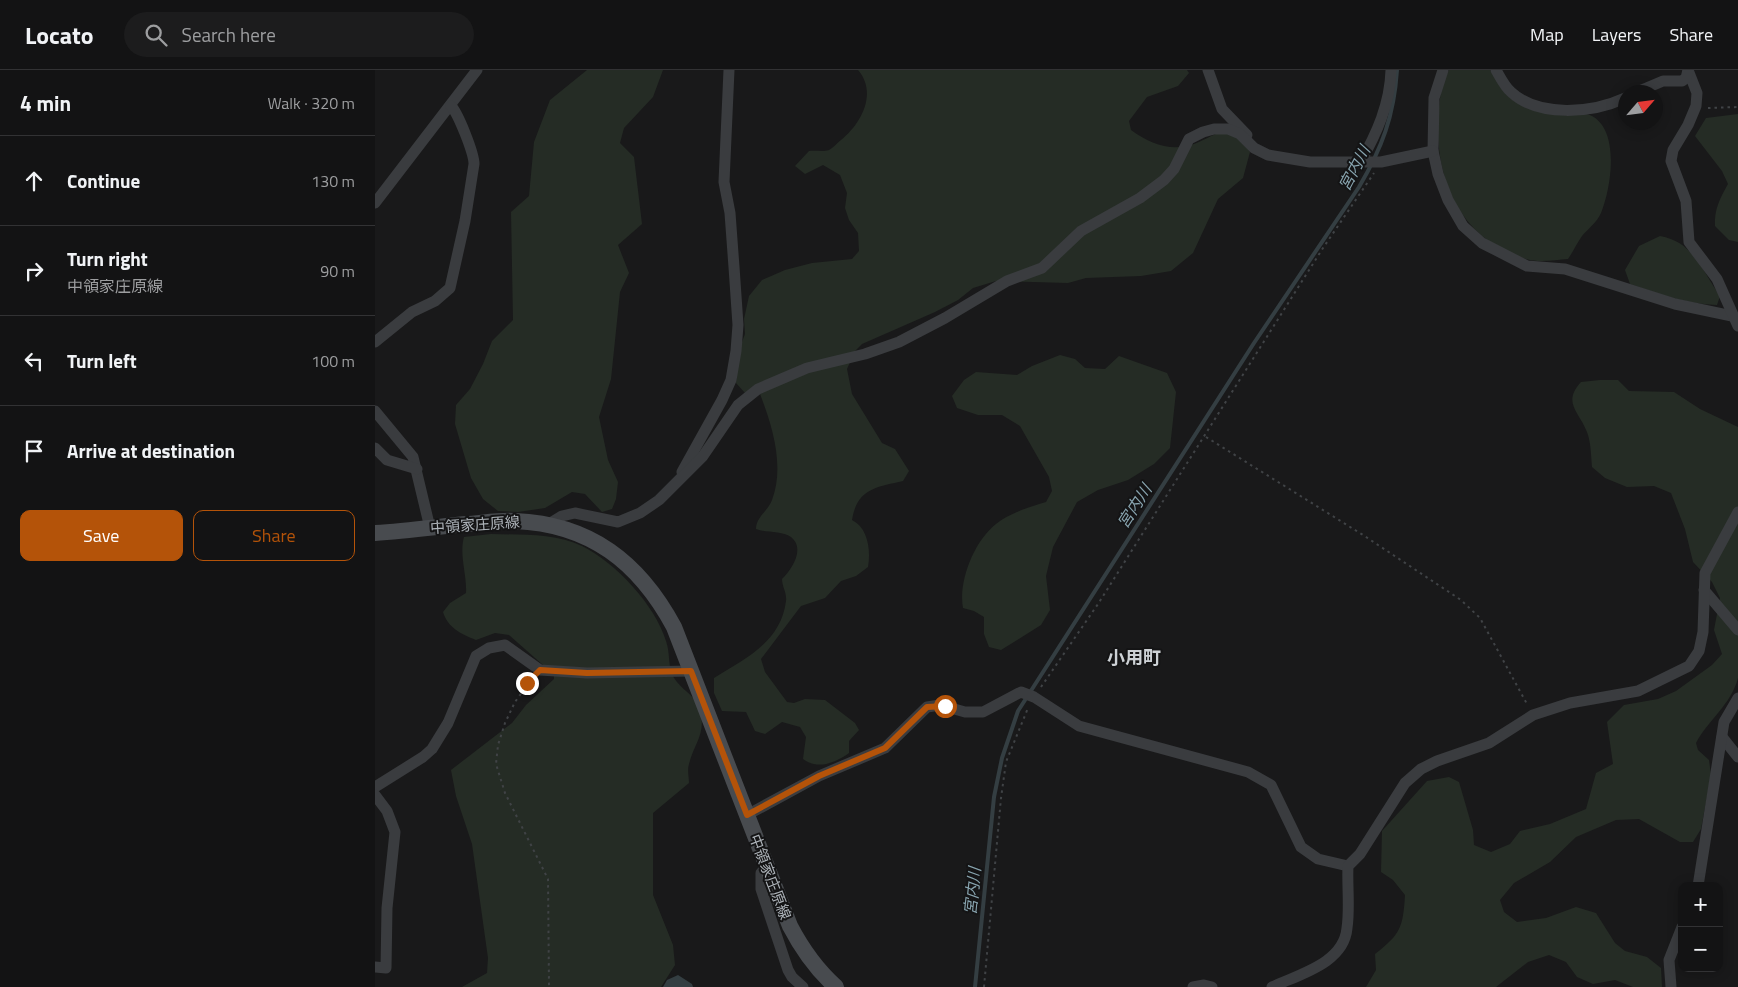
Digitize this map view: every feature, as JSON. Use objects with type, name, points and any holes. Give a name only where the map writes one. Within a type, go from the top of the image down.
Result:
[{"type":"main road","name":"中領家庄原線","points":[[375,532],[514,520],[549,524],[587,537],[608,549],[626,563],[648,585],[674,627],[790,926],[802,948],[817,968],[836,987]]},
{"type":"street","points":[[375,202],[477,70]]},
{"type":"street","points":[[676,482],[723,400],[731,380],[736,351],[738,325],[734,268],[730,213],[724,182],[729,70]]},
{"type":"street","points":[[1208,70],[1222,110],[1243,130],[1254,148],[1268,154],[1334,163],[1371,163],[1433,151]]},
{"type":"street","points":[[1371,163],[1375,135],[1388,102],[1391,70]]},
{"type":"street","points":[[1443,70],[1437,82],[1434,98],[1433,151],[1438,174],[1448,200],[1463,226],[1482,243],[1500,254],[1527,266],[1565,270],[1735,321]]},
{"type":"street","points":[[1496,70],[1510,92],[1523,101],[1545,107],[1568,111],[1596,109],[1618,101]]},
{"type":"street","points":[[1688,70],[1697,93],[1696,106],[1688,125],[1670,155],[1671,161],[1686,201],[1689,242],[1717,279],[1726,295],[1735,321]]},
{"type":"street","points":[[1654,85],[1663,81],[1681,81],[1686,78],[1688,70]]},
{"type":"street","points":[[375,342],[412,312],[435,301],[450,288],[474,164],[474,154],[461,129],[457,113],[451,106]]},
{"type":"street","points":[[549,524],[562,516],[575,513],[618,522],[640,513],[659,500],[703,456],[738,405],[758,389],[807,368],[865,354],[899,342],[945,318],[1007,281],[1042,268],[1081,231],[1140,198],[1165,180],[1174,169],[1189,139],[1203,132],[1222,128],[1240,134],[1249,141]]},
{"type":"street","points":[[375,411],[408,448],[417,469],[430,528]]},
{"type":"street","points":[[375,448],[387,460],[417,469]]},
{"type":"street","points":[[1273,987],[1327,961],[1341,947],[1347,928],[1348,866],[1359,854],[1405,783],[1421,769],[1437,761],[1489,742],[1533,716],[1570,703],[1638,691],[1689,666],[1699,651],[1703,632],[1705,573],[1738,512]]},
{"type":"street","points":[[1704,590],[1738,630]]},
{"type":"street","points":[[375,787],[423,757],[432,749],[448,723],[472,664],[480,652],[489,648],[505,645],[540,670],[587,673],[691,671]]},
{"type":"street","points":[[747,815],[819,776],[885,748],[927,707],[940,705],[965,712],[983,712],[1017,693],[1029,695],[1079,726],[1248,772],[1262,779],[1271,786],[1301,848],[1318,859],[1348,866]]},
{"type":"street","points":[[1699,882],[1724,722],[1738,698]]},
{"type":"street","points":[[1722,737],[1738,757]]},
{"type":"street","points":[[375,795],[393,823],[395,840],[387,908],[386,968],[375,967]]},
{"type":"street","points":[[767,867],[761,873],[761,889],[788,970],[792,977],[803,987]]},
{"type":"street","points":[[1671,987],[1669,960],[1678,937]]},
{"type":"street","points":[[1193,987],[1203,985],[1212,987]]},
{"type":"path","points":[[1696,106],[1713,109],[1738,107]]},
{"type":"path","points":[[984,987],[1001,798],[1007,762],[1029,695],[1098,604],[1206,436],[1323,248],[1371,163]]},
{"type":"path","points":[[1206,436],[1363,535],[1461,600],[1480,618],[1533,716]]},
{"type":"path","points":[[540,670],[527,683],[515,702],[498,745],[496,764],[505,793],[548,879],[549,987]]},
{"type":"shaded area","points":[[587,70],[663,70],[653,97],[624,128],[620,143],[634,157],[642,224],[618,245],[629,273],[620,292],[611,379],[599,417],[608,460],[618,482],[616,499],[612,509],[602,512],[585,494],[572,492],[545,508],[518,512],[498,511],[483,499],[471,478],[455,424],[456,405],[470,389],[492,341],[513,320],[511,212],[529,196],[534,142],[550,100]]},
{"type":"shaded area","points":[[858,70],[1187,70],[1189,73],[1178,86],[1147,97],[1129,121],[1131,130],[1157,144],[1175,147],[1184,147],[1218,133],[1228,132],[1238,137],[1250,152],[1243,178],[1218,199],[1193,253],[1171,271],[1141,276],[1086,278],[1068,283],[996,281],[973,288],[958,300],[862,344],[855,351],[847,369],[852,394],[882,443],[895,449],[909,471],[903,481],[884,485],[869,491],[858,502],[852,520],[862,528],[865,534],[869,554],[868,567],[856,576],[841,581],[825,598],[801,606],[761,659],[765,672],[787,702],[794,703],[805,699],[825,700],[855,723],[859,730],[849,741],[849,753],[838,760],[820,765],[803,759],[806,737],[800,727],[782,722],[765,734],[755,731],[746,712],[722,711],[714,693],[714,678],[760,648],[777,628],[783,615],[786,601],[782,579],[793,565],[797,553],[797,547],[791,537],[756,529],[760,517],[772,500],[776,487],[777,460],[769,419],[760,394],[745,393],[736,383],[739,350],[745,334],[744,319],[749,296],[762,280],[785,270],[812,263],[852,259],[859,251],[858,233],[849,220],[845,208],[847,193],[840,175],[823,165],[805,174],[795,166],[809,151],[831,149],[855,126],[867,98],[867,88]]},
{"type":"shaded area","points":[[1449,70],[1490,70],[1504,92],[1517,102],[1535,108],[1583,113],[1595,118],[1604,128],[1609,141],[1611,155],[1605,201],[1601,213],[1582,236],[1568,259],[1536,261],[1505,251],[1486,239],[1471,225],[1459,209],[1449,190],[1439,148],[1440,97],[1443,83]]},
{"type":"shaded area","points":[[1738,114],[1738,242],[1729,240],[1715,226],[1718,204],[1728,184],[1722,171],[1695,136],[1706,118]]},
{"type":"shaded area","points":[[1660,236],[1681,244],[1696,259],[1720,296],[1717,305],[1683,301],[1630,284],[1625,270],[1639,246]]},
{"type":"shaded area","points":[[1060,355],[1075,359],[1085,368],[1105,369],[1119,356],[1167,373],[1176,392],[1170,448],[1154,464],[1128,480],[1098,490],[1077,502],[1053,547],[1046,576],[1050,610],[1041,625],[1001,650],[989,647],[984,634],[984,617],[974,611],[963,608],[962,598],[965,574],[975,551],[988,531],[1007,517],[1026,508],[1046,502],[1052,491],[1049,477],[1020,426],[1002,415],[978,415],[957,408],[952,396],[964,380],[976,372],[1017,375],[1032,366]]},
{"type":"shaded area","points":[[1618,380],[1629,391],[1674,392],[1700,409],[1738,427],[1738,678],[1735,688],[1725,704],[1696,743],[1698,750],[1709,760],[1711,775],[1701,829],[1693,842],[1680,842],[1639,819],[1616,820],[1576,837],[1550,862],[1514,883],[1500,900],[1504,912],[1517,922],[1546,918],[1576,907],[1596,913],[1615,943],[1625,951],[1647,957],[1661,968],[1662,987],[1633,987],[1615,980],[1593,984],[1577,977],[1566,962],[1549,955],[1528,962],[1496,987],[1366,987],[1376,970],[1375,954],[1390,941],[1399,929],[1404,906],[1405,895],[1393,880],[1381,872],[1382,831],[1427,781],[1449,777],[1459,782],[1473,830],[1474,845],[1491,852],[1510,844],[1520,831],[1550,824],[1586,809],[1596,773],[1613,764],[1607,722],[1624,705],[1658,699],[1676,691],[1712,665],[1722,654],[1714,630],[1720,598],[1712,582],[1693,562],[1685,529],[1671,493],[1654,486],[1627,487],[1605,478],[1592,467],[1588,436],[1572,402],[1575,389],[1581,382]]},
{"type":"shaded area","points":[[491,534],[560,539],[582,546],[608,563],[633,586],[653,613],[666,641],[672,674],[699,707],[702,728],[688,766],[689,783],[653,813],[653,895],[673,945],[675,965],[661,987],[462,987],[487,973],[488,958],[472,844],[456,796],[451,770],[512,723],[526,705],[554,679],[554,668],[543,665],[509,635],[495,633],[476,640],[456,630],[445,618],[443,612],[450,603],[466,593],[462,551],[464,537]]},
{"type":"shaded area","points":[[678,975],[692,984],[693,987],[663,987],[667,980]]},
{"type":"waterway","name":"宮内川","points":[[975,987],[994,797],[1002,758],[1018,711],[1254,343],[1359,187],[1386,131],[1393,102],[1397,70]]},
{"type":"district","name":"小用町","points":[[1134,658]]},
{"type":"route","points":[[527,683],[540,670],[587,673],[691,671],[747,815],[819,776],[885,748],[922,710],[935,705],[945,706]]}]
